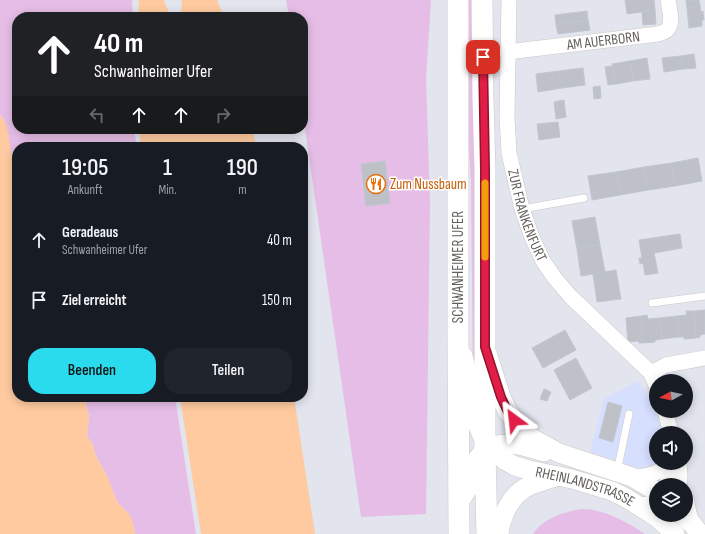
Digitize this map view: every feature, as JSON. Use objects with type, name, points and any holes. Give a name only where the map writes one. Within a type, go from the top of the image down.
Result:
[{"type":"main road","name":"SCHWANHEIMER UFER","points":[[458,0],[459,534]]},
{"type":"main road","name":"SCHWANHEIMER UFER","points":[[482,0],[485,170],[487,534]]},
{"type":"street","name":"ZUR FRANKENFURT","points":[[509,0],[507,52],[507,118],[509,153],[522,209],[532,237],[540,255],[554,278],[649,375]]},
{"type":"street","name":"AM AUERBORN","points":[[507,52],[663,33],[669,27],[671,21],[668,0]]},
{"type":"street","points":[[458,331],[468,377],[473,413],[487,447],[473,464],[470,484],[459,502]]},
{"type":"street","name":"RHEINLANDSTRASSE","points":[[485,347],[501,397],[507,410],[528,436],[559,453],[625,475],[649,487]]},
{"type":"street","points":[[658,374],[666,365],[705,358]]},
{"type":"street","name":"RHEINLANDSTRASSE","points":[[487,447],[510,443],[543,452],[559,453]]},
{"type":"street","name":"RHEINLANDSTRASSE","points":[[487,447],[515,466],[593,485],[647,504],[659,519],[671,526]]},
{"type":"street","points":[[625,475],[643,476],[662,470]]},
{"type":"street","points":[[499,534],[502,518],[506,509],[519,493],[528,486],[560,476]]},
{"type":"lane","points":[[522,209],[584,198]]},
{"type":"lane","points":[[652,303],[705,296]]},
{"type":"lane","points":[[625,475],[629,414]]},
{"type":"shaded area","points":[[0,0],[132,0],[133,12],[12,12],[12,134],[135,134],[136,142],[12,142],[12,157],[5,123],[0,115]]},
{"type":"shaded area","points":[[139,0],[164,0],[169,12],[138,12]]},
{"type":"shaded area","points":[[182,0],[217,0],[222,12],[181,12]]},
{"type":"shaded area","points":[[286,0],[431,0],[426,79],[430,202],[426,514],[361,517],[306,134],[308,134],[308,12],[288,12]]},
{"type":"shaded area","points":[[467,0],[474,0],[477,401],[473,384],[471,182],[467,117]]},
{"type":"shaded area","points":[[0,115],[6,125],[12,156],[12,402],[85,402],[89,416],[87,436],[93,445],[95,454],[107,476],[118,503],[130,515],[135,534],[0,534]]},
{"type":"shaded area","points":[[140,134],[254,134],[255,142],[140,142]]},
{"type":"shaded area","points":[[638,381],[649,398],[649,418],[657,418],[659,426],[649,426],[649,467],[636,467],[590,452],[604,399]]},
{"type":"shaded area","points":[[85,402],[176,402],[196,534],[135,534],[130,515],[118,503],[107,476],[95,454],[93,445],[87,436],[89,416]]},
{"type":"shaded area","points":[[181,402],[295,402],[315,534],[201,534]]},
{"type":"shaded area","points":[[582,509],[599,511],[607,514],[631,525],[645,534],[533,534],[537,528],[548,520],[568,512]]},
{"type":"building","points":[[625,0],[654,0],[655,10],[627,14]]},
{"type":"building","points":[[686,0],[699,0],[700,6],[687,8]]},
{"type":"building","points":[[700,6],[701,12],[703,11],[704,20],[702,20],[702,26],[689,28],[687,8]]},
{"type":"building","points":[[655,10],[656,24],[643,25],[642,12]]},
{"type":"building","points":[[587,11],[588,20],[556,25],[555,15]]},
{"type":"building","points":[[588,20],[590,30],[558,34],[556,25]]},
{"type":"building","points":[[694,54],[696,68],[683,69],[681,56]]},
{"type":"building","points":[[681,56],[683,69],[664,72],[662,58]]},
{"type":"building","points":[[647,58],[650,79],[633,81],[630,61]]},
{"type":"building","points":[[630,61],[633,81],[616,84],[612,64]]},
{"type":"building","points":[[613,66],[616,84],[608,85],[605,67]]},
{"type":"building","points":[[583,68],[585,85],[562,88],[559,71]]},
{"type":"building","points":[[559,71],[562,88],[538,92],[536,74]]},
{"type":"building","points":[[600,86],[601,98],[594,99],[593,87]]},
{"type":"building","points":[[564,100],[566,117],[556,119],[554,102]]},
{"type":"building","points":[[558,122],[560,137],[539,140],[537,124]]},
{"type":"building","points":[[698,158],[702,181],[675,186],[672,163]]},
{"type":"building","name":"Zum Nussbaum","points":[[385,161],[390,203],[366,206],[361,164]]},
{"type":"building","points":[[672,163],[675,186],[648,190],[644,167]]},
{"type":"building","points":[[644,167],[648,190],[620,195],[616,172]]},
{"type":"building","points":[[616,172],[620,195],[592,200],[588,176]]},
{"type":"building","points":[[595,217],[600,245],[577,249],[572,221]]},
{"type":"building","points":[[680,234],[682,248],[654,253],[658,273],[645,275],[643,263],[640,264],[639,258],[642,258],[639,240]]},
{"type":"building","points":[[600,245],[605,272],[581,276],[577,249]]},
{"type":"building","points":[[616,270],[621,299],[597,302],[593,274]]},
{"type":"building","points":[[705,310],[705,334],[696,338],[694,311]]},
{"type":"building","points":[[686,311],[694,311],[696,338],[684,339],[684,337],[679,337],[677,316],[687,315]]},
{"type":"building","points":[[647,315],[648,319],[660,318],[662,339],[655,340],[655,342],[643,343],[641,316]]},
{"type":"building","points":[[641,316],[643,343],[639,343],[638,341],[628,342],[626,318]]},
{"type":"building","points":[[677,316],[679,337],[662,339],[660,318]]},
{"type":"building","points":[[565,330],[576,350],[543,368],[532,348]]},
{"type":"building","points":[[576,358],[592,388],[570,400],[554,370]]},
{"type":"building","points":[[544,389],[551,392],[547,401],[540,399]]},
{"type":"building","points":[[608,402],[622,406],[613,442],[599,438]]},
{"type":"slow traffic","points":[[485,183],[485,257]]},
{"type":"place","name":"Zum Nussbaum","points":[[376,184]]},
{"type":"route","points":[[483,57],[485,170],[485,347],[501,397],[514,420]]}]
